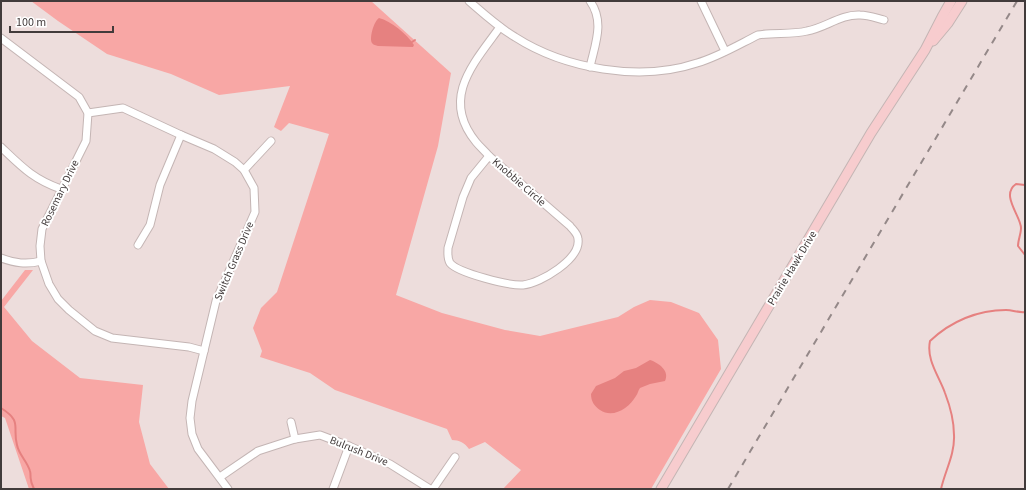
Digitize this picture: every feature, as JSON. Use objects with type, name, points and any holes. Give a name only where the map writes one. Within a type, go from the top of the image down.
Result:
[{"type":"street","points":[[469,1],[500,27],[541,51],[576,64],[590,67],[644,72],[666,71],[697,63],[758,35],[808,31],[847,17],[859,15],[884,20]]},
{"type":"street","points":[[590,1],[598,16],[599,24],[590,67]]},
{"type":"street","points":[[701,1],[725,51]]},
{"type":"street","name":"Prairie Hawk Drive","points":[[661,489],[874,129],[925,50],[951,1]]},
{"type":"street","name":"Prairie Hawk Drive","points":[[925,50],[940,34],[962,1]]},
{"type":"street","points":[[489,156],[476,142],[464,120],[461,108],[461,93],[470,68],[500,27]]},
{"type":"street","points":[[1,38],[79,96],[88,113]]},
{"type":"street","name":"Switch Grass Drive","points":[[88,113],[124,108],[214,149],[235,162],[244,170],[254,188],[254,212],[216,301],[192,401],[190,418],[192,434],[198,449],[228,489]]},
{"type":"street","name":"Rosemary Drive","points":[[88,113],[86,141],[42,229],[40,246],[41,261],[49,284],[58,298],[69,310],[95,330],[112,338],[189,347],[204,351]]},
{"type":"street","points":[[138,245],[150,226],[160,185],[181,135]]},
{"type":"street","points":[[244,170],[271,142]]},
{"type":"street","points":[[1,147],[28,172],[46,184],[61,189]]},
{"type":"street","name":"Knobbie Circle","points":[[489,156],[566,223],[578,236],[578,246],[575,251],[559,269],[541,280],[521,285],[510,284],[458,269],[449,262],[448,248],[465,192],[471,178],[489,156]]},
{"type":"street","points":[[1,258],[12,262],[29,264],[41,261]]},
{"type":"street","points":[[291,422],[295,439]]},
{"type":"street","name":"Bulrush Drive","points":[[220,477],[258,451],[295,439],[320,436],[349,446],[390,464],[431,489]]},
{"type":"street","points":[[333,489],[349,446]]},
{"type":"street","points":[[431,489],[455,457]]},
{"type":"shaded area","points":[[31,1],[371,1],[451,73],[438,146],[396,295],[442,313],[505,330],[540,336],[618,317],[634,307],[650,300],[671,302],[699,313],[718,340],[721,369],[651,489],[503,489],[521,470],[485,442],[469,449],[462,442],[452,440],[447,429],[335,390],[310,373],[260,357],[262,351],[253,328],[261,308],[277,292],[329,134],[289,123],[281,131],[274,127],[290,86],[219,95],[171,74],[107,54]]},
{"type":"shaded area","points":[[379,18],[389,22],[403,32],[414,45],[413,47],[378,46],[372,44],[372,30],[375,22]]},
{"type":"shaded area","points":[[25,270],[33,270],[4,307],[32,341],[80,378],[143,385],[139,422],[150,464],[169,489],[29,489],[5,418],[1,416],[1,301]]},
{"type":"shaded area","points":[[650,360],[663,368],[666,374],[665,381],[640,388],[629,405],[615,413],[600,410],[595,405],[592,401],[591,394],[596,386],[615,378],[624,371],[636,368]]},
{"type":"waterway","points":[[1025,185],[1016,184],[1010,194],[1012,206],[1021,228],[1018,246],[1025,255]]},
{"type":"waterway","points":[[941,489],[953,449],[954,430],[947,398],[931,361],[929,348],[930,341],[956,322],[965,318],[985,312],[1009,310],[1025,312]]},
{"type":"waterway","points":[[1,408],[8,413],[14,421],[18,449],[29,467],[31,482],[34,489]]},
{"type":"railway","points":[[728,489],[1017,1]]}]
